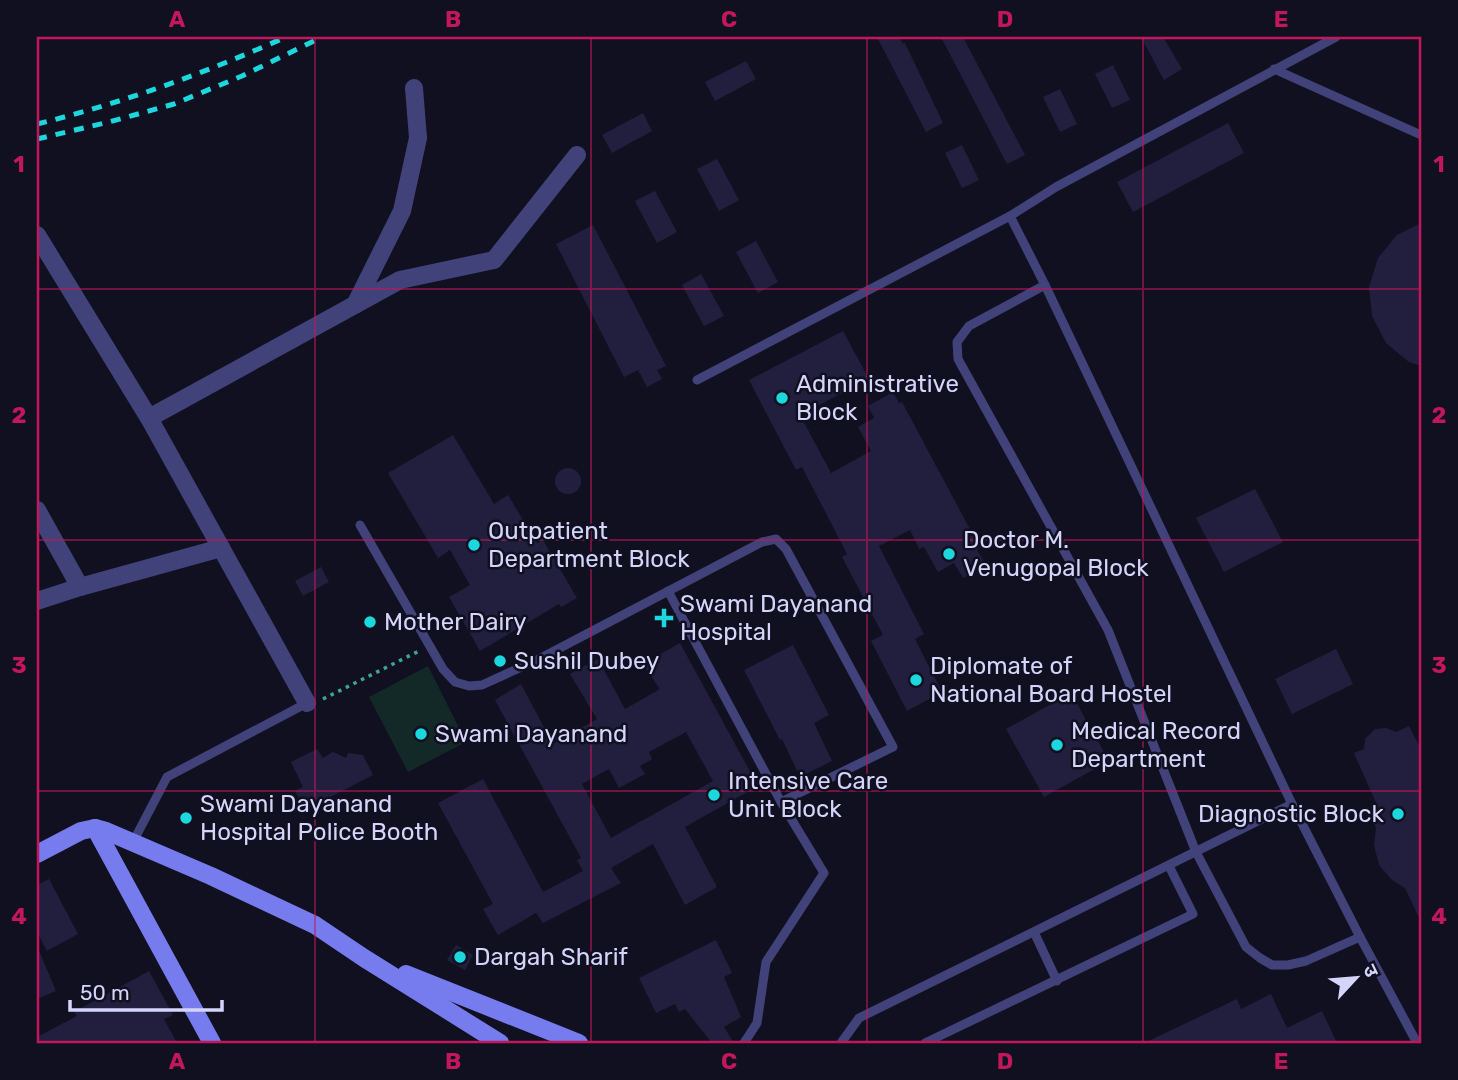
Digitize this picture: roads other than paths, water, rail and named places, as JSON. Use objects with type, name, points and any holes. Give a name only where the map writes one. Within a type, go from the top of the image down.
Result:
[{"type":"main road","points":[[94,828],[212,1043]]},
{"type":"main road","points":[[37,855],[81,831],[94,828],[106,831],[315,925],[500,1043]]},
{"type":"main road","points":[[364,958],[551,1038],[579,1043]]},
{"type":"street","points":[[355,305],[402,211],[418,138],[414,88]]},
{"type":"street","points":[[149,418],[400,280],[494,260],[577,155]]},
{"type":"street","points":[[37,235],[149,418],[307,703]]},
{"type":"street","points":[[37,510],[80,587]]},
{"type":"street","points":[[37,601],[221,548]]},
{"type":"lane","points":[[697,380],[1010,216],[1056,187],[1336,37]]},
{"type":"lane","points":[[1275,69],[1421,135]]},
{"type":"lane","points":[[1010,216],[1292,804],[1417,1043]]},
{"type":"lane","points":[[1045,285],[969,326],[957,342],[958,359],[1108,630],[1196,852],[1246,947],[1272,965],[1306,961],[1360,937]]},
{"type":"lane","points":[[360,525],[443,668],[455,682],[469,686],[482,685],[537,660],[762,542],[776,540],[786,549],[893,747],[780,802]]},
{"type":"lane","points":[[668,591],[780,802],[824,873],[766,962],[757,1023],[744,1043]]},
{"type":"lane","points":[[133,842],[167,777],[307,703]]},
{"type":"lane","points":[[841,1043],[859,1018],[1292,804]]},
{"type":"lane","points":[[925,1043],[1193,914],[1169,866]]},
{"type":"lane","points":[[1034,932],[1057,981]]},
{"type":"railway","points":[[37,124],[101,107],[163,86],[286,37]]},
{"type":"railway","points":[[37,139],[174,104],[242,76],[322,37]]},
{"type":"place","name":"Administrative Block","points":[[782,398]]},
{"type":"place","name":"Outpatient Department Block","points":[[474,545]]},
{"type":"place","name":"Doctor M. Venugopal Block","points":[[949,554]]},
{"type":"place","name":"Swami Dayanand Hospital","points":[[664,618]]},
{"type":"place","name":"Mother Dairy","points":[[370,622]]},
{"type":"place","name":"Sushil Dubey","points":[[500,661]]},
{"type":"place","name":"Diplomate of National Board Hostel","points":[[916,680]]},
{"type":"place","name":"Swami Dayanand","points":[[421,734]]},
{"type":"place","name":"Medical Record Department","points":[[1057,745]]},
{"type":"place","name":"Intensive Care Unit Block","points":[[714,795]]},
{"type":"place","name":"Diagnostic Block","points":[[1398,814]]},
{"type":"place","name":"Swami Dayanand Hospital Police Booth","points":[[186,818]]},
{"type":"place","name":"Dargah Sharif","points":[[460,957]]}]
